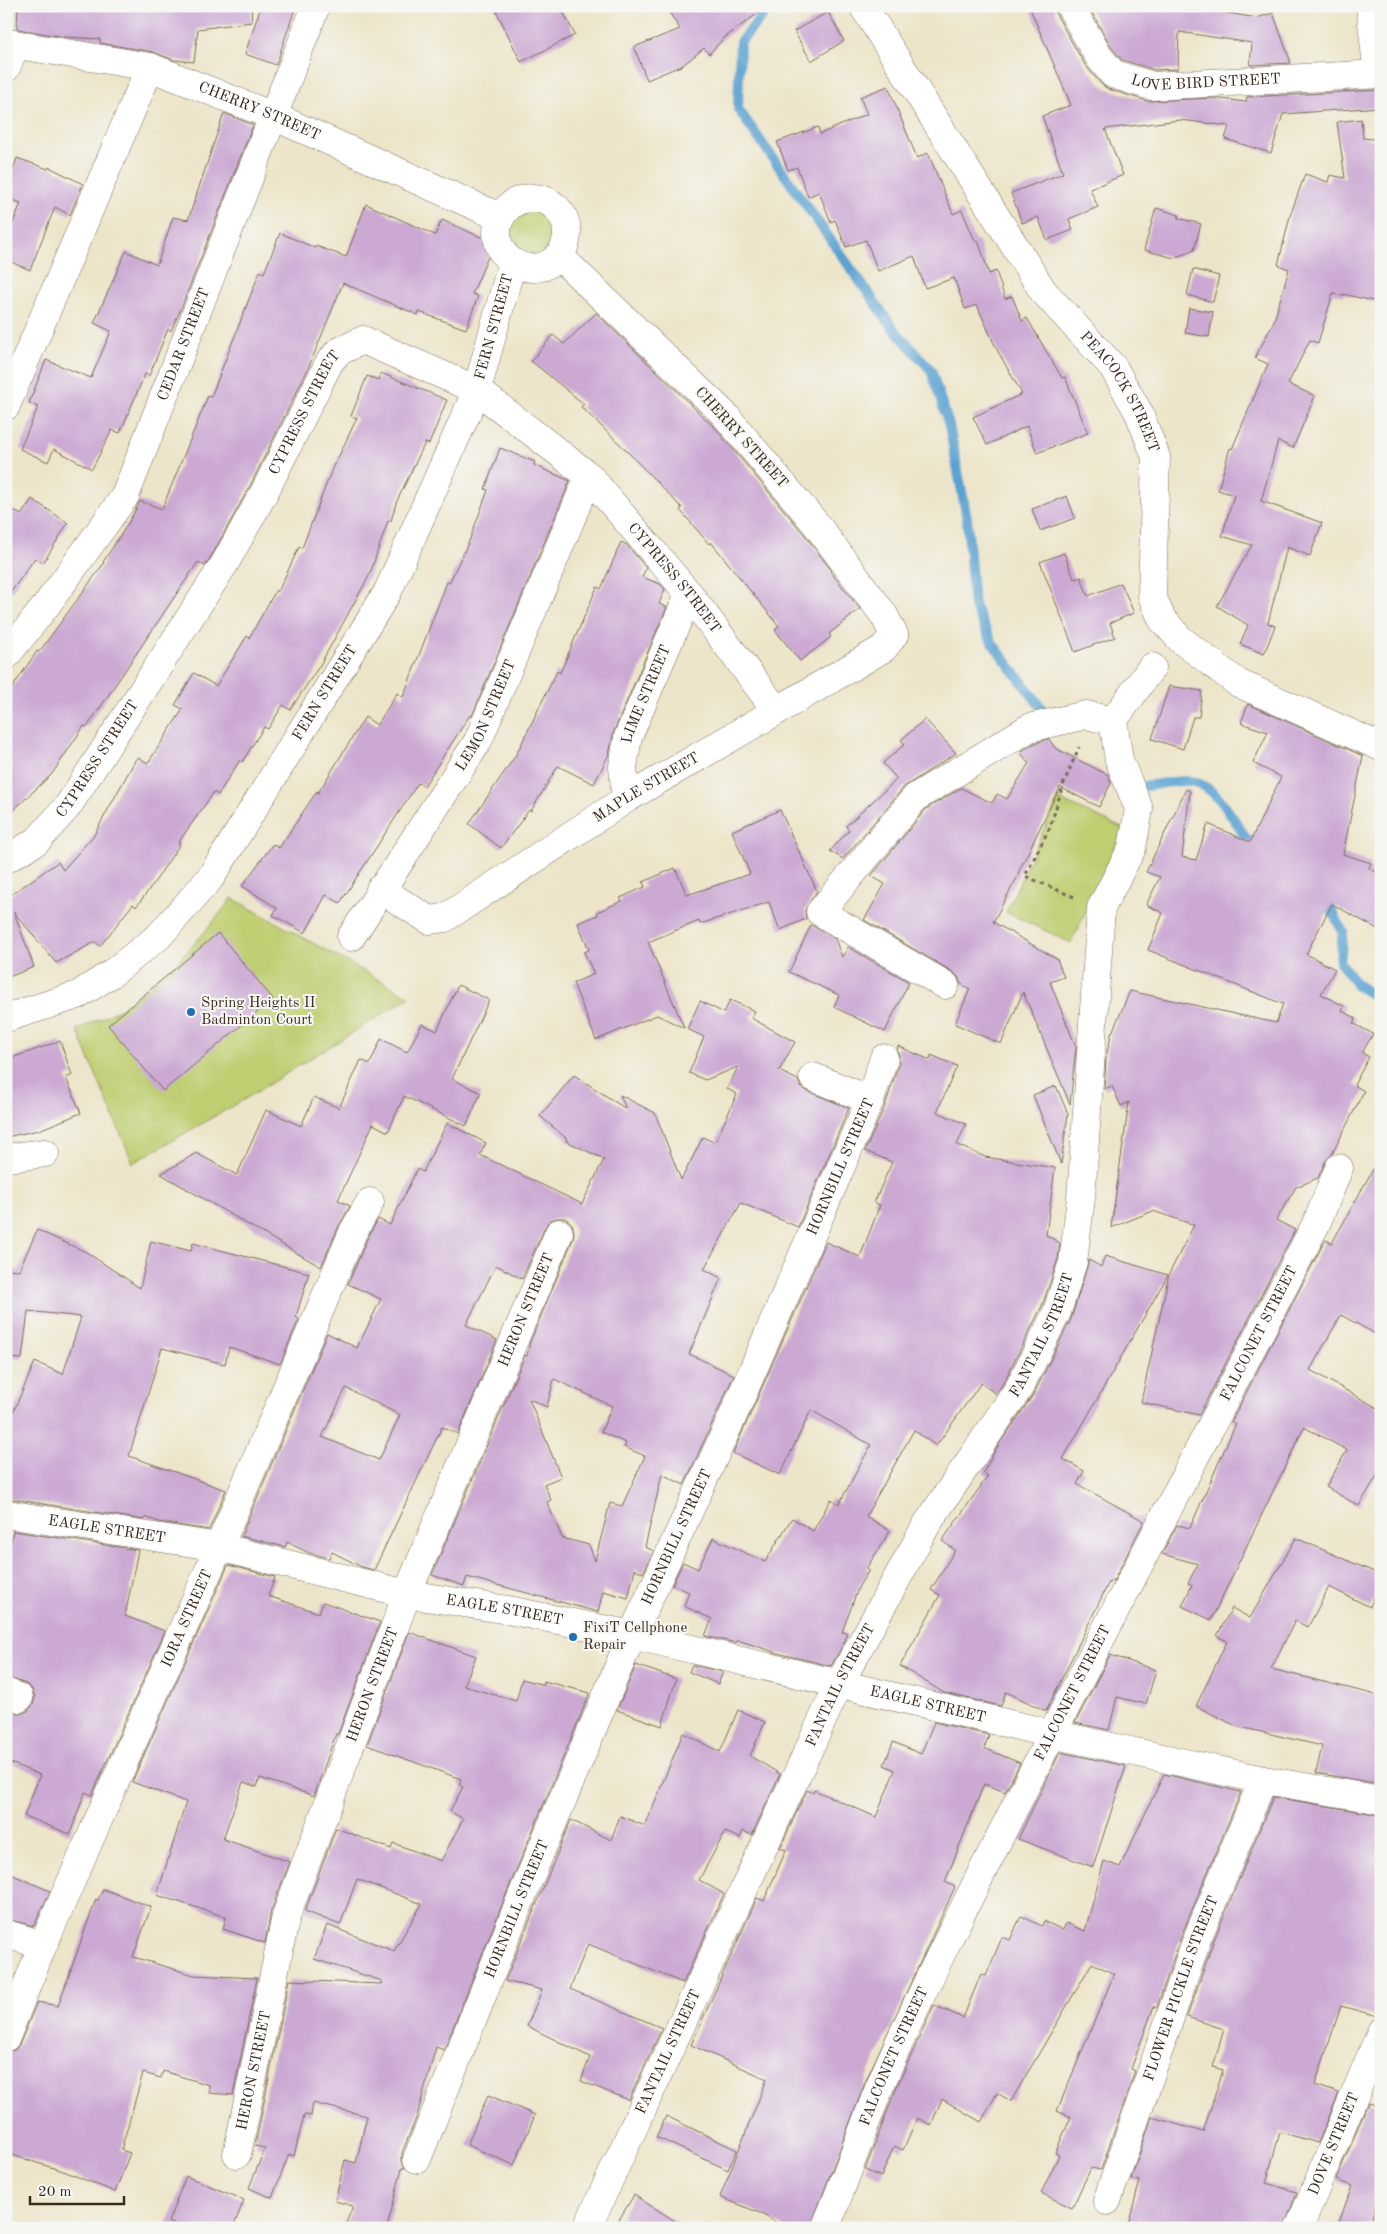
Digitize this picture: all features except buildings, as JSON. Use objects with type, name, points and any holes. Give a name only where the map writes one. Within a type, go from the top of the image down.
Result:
[{"type":"street","name":"CEDAR STREET","points":[[6,656],[45,607],[125,496],[316,6]]},
{"type":"street","name":"PEACOCK STREET","points":[[863,6],[1042,291],[1113,368],[1139,413],[1156,457],[1152,596],[1162,619],[1181,640],[1238,683],[1381,747]]},
{"type":"street","name":"LOVE BIRD STREET","points":[[1070,6],[1099,57],[1113,74],[1152,86],[1380,74]]},
{"type":"street","points":[[1370,6],[1380,74]]},
{"type":"street","name":"CHERRY STREET","points":[[9,51],[150,67],[273,116],[500,217]]},
{"type":"street","points":[[6,406],[150,67]]},
{"type":"street","points":[[527,197],[544,199],[558,209],[567,224],[567,241],[559,256],[545,266],[528,269],[512,263],[501,250],[496,233],[500,217],[511,204],[527,197]]},
{"type":"street","name":"CHERRY STREET","points":[[559,256],[725,415],[816,524],[884,615]]},
{"type":"street","name":"FERN STREET","points":[[6,1018],[78,995],[111,974],[159,936],[211,877],[387,593],[477,390],[512,263]]},
{"type":"street","name":"CYPRESS STREET","points":[[6,859],[38,841],[68,806],[225,563],[265,491],[329,363],[338,352],[363,340],[477,390],[590,476],[689,594],[776,710]]},
{"type":"street","name":"LEMON STREET","points":[[351,937],[380,889],[478,741],[590,476]]},
{"type":"street","name":"LIME STREET","points":[[626,799],[623,767],[628,737],[689,594]]},
{"type":"street","name":"MAPLE STREET","points":[[380,889],[429,920],[445,918],[626,799],[884,648],[894,635],[884,615]]},
{"type":"street","points":[[945,985],[820,912],[916,797],[1028,728],[1086,715],[1113,721],[1152,667]]},
{"type":"street","name":"FANTAIL STREET","points":[[587,2228],[839,1684],[927,1524],[1019,1388],[1057,1312],[1073,1262],[1081,1198],[1101,908],[1132,848],[1139,809],[1119,760],[1113,721]]},
{"type":"street","name":"HORNBILL STREET","points":[[418,2158],[524,1891],[632,1635],[732,1418],[870,1100],[884,1058]]},
{"type":"street","points":[[813,1077],[870,1100]]},
{"type":"street","points":[[6,1158],[45,1153]]},
{"type":"street","name":"FALCONET STREET","points":[[825,2228],[843,2186],[864,2124],[889,2065],[1052,1734],[1317,1222],[1339,1168]]},
{"type":"street","name":"IORA STREET","points":[[6,2037],[43,1945],[219,1547],[353,1232],[370,1202]]},
{"type":"street","name":"HERON STREET","points":[[237,2154],[286,1916],[407,1594],[559,1233]]},
{"type":"street","name":"EAGLE STREET","points":[[6,1514],[219,1547],[407,1594],[508,1610],[632,1635],[1052,1734],[1263,1780],[1381,1800]]},
{"type":"street","name":"FLOWER PICKLE STREET","points":[[1107,2201],[1197,1939],[1263,1780]]},
{"type":"street","points":[[6,1934],[43,1945]]},
{"type":"street","name":"DOVE STREET","points":[[1299,2228],[1381,2032]]},
{"type":"path","points":[[1086,715],[1079,746],[1063,785],[1050,826],[1025,876],[1101,908]]},
{"type":"green space","points":[[526,202],[538,202],[554,210],[560,220],[562,232],[560,244],[554,254],[538,262],[526,262],[510,254],[502,238],[502,226],[510,210]]},
{"type":"green space","points":[[1058,799],[1124,829],[1071,943],[1006,912]]},
{"type":"green space","points":[[232,898],[410,997],[245,1099],[133,1163],[77,1030],[118,1010],[150,987],[208,929]]},
{"type":"waterway","points":[[771,6],[740,42],[738,109],[893,328],[931,370],[949,425],[967,518],[974,606],[993,644],[1041,707]]},
{"type":"waterway","points":[[1134,788],[1183,781],[1199,784],[1209,790],[1226,807],[1252,847],[1257,850]]},
{"type":"waterway","points":[[1324,895],[1343,932],[1340,962],[1357,985],[1381,1001]]},
{"type":"place","name":"Spring Heights II Badminton Court","points":[[191,1012]]},
{"type":"place","name":"FixiT Cellphone Repair","points":[[573,1637]]}]
